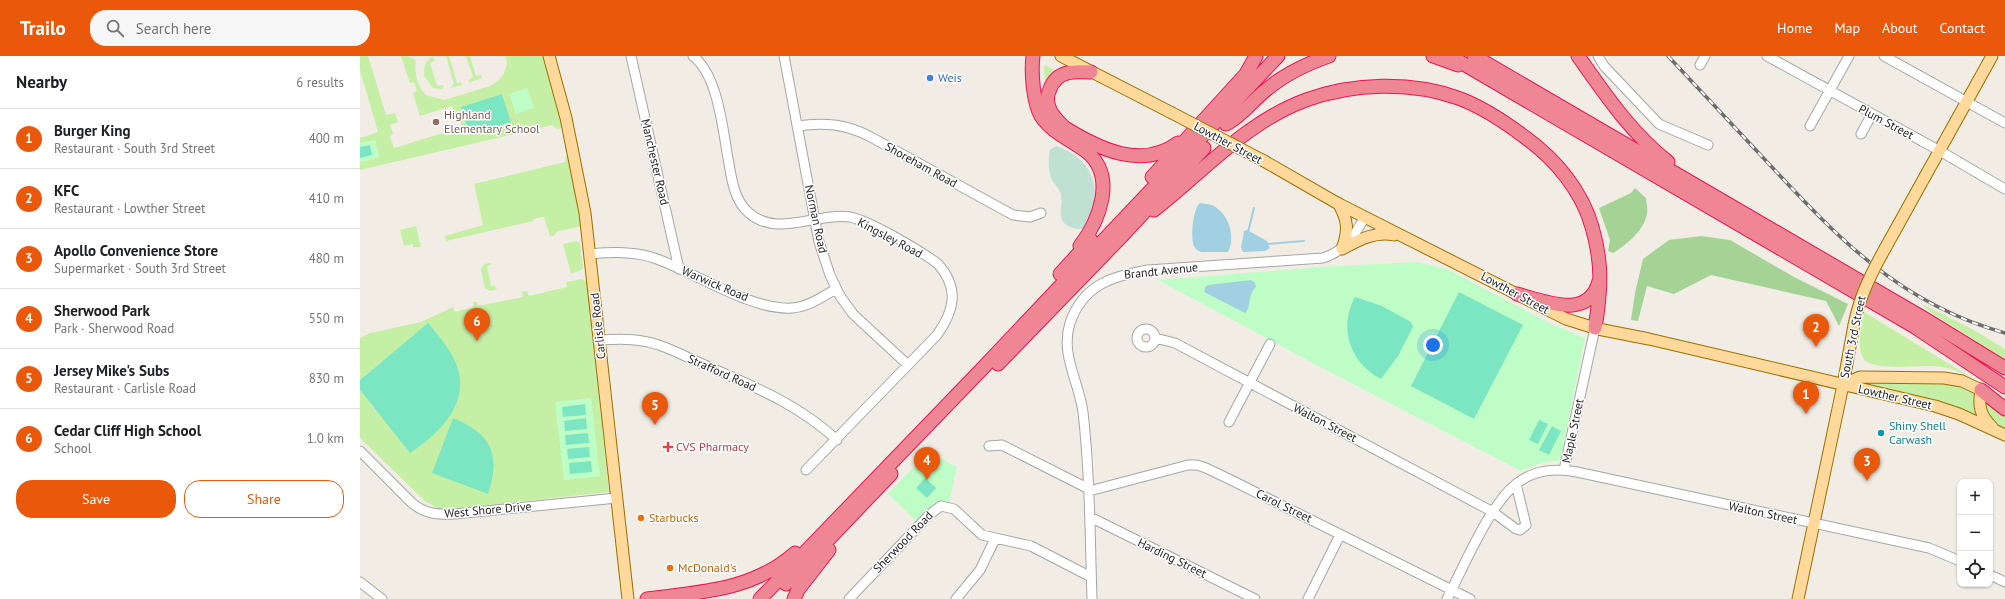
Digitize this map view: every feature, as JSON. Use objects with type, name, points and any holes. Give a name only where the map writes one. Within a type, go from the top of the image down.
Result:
[{"type":"highway","points":[[1033,56],[1034,95],[1036,106],[1041,116],[1058,133],[1093,158],[1103,180],[1102,198],[1095,221],[1086,238],[1064,269]]},
{"type":"highway","points":[[1038,56],[1039,92],[1041,102],[1050,118],[1064,127],[1112,151],[1128,156],[1138,157],[1156,154],[1167,150],[1195,129]]},
{"type":"highway","points":[[893,460],[1064,269],[1246,74],[1256,56]]},
{"type":"highway","points":[[760,599],[1278,56]]},
{"type":"highway","points":[[772,599],[1120,238],[1226,124],[1233,112],[1287,56]]},
{"type":"highway","points":[[1226,124],[1233,121],[1252,101],[1282,78],[1299,68],[1329,56]]},
{"type":"highway","points":[[1433,56],[1496,82]]},
{"type":"highway","points":[[1450,56],[1915,327],[2005,387]]},
{"type":"highway","points":[[1474,56],[1719,200],[1926,319],[2005,368]]},
{"type":"highway","points":[[1578,56],[1618,112],[1638,136],[1656,152],[1719,200]]},
{"type":"highway","points":[[1064,127],[1048,107],[1047,95],[1051,86],[1062,74],[1074,71],[1092,72]]},
{"type":"highway","points":[[1120,238],[1196,176],[1243,134],[1280,111],[1307,99],[1344,90],[1383,86],[1419,89],[1458,98],[1500,118],[1545,152],[1562,171],[1583,203],[1592,225],[1601,271],[1601,291],[1595,328]]},
{"type":"highway","points":[[1517,294],[1563,306],[1583,303],[1597,289],[1601,271]]},
{"type":"highway","points":[[1981,390],[2005,409]]},
{"type":"highway","points":[[794,599],[798,590],[869,498]]},
{"type":"highway","points":[[647,599],[722,589],[750,581],[777,566],[791,556],[837,517]]},
{"type":"main road","name":"Carlisle Road","points":[[549,56],[559,91],[577,171],[590,254],[628,599]]},
{"type":"main road","name":"Lowther Street","points":[[1061,56],[1264,161],[1337,203],[1517,294],[1557,316],[1595,328],[1649,339],[1935,406],[1959,414],[2000,433]]},
{"type":"main road","name":"South 3rd Street","points":[[1798,599],[1843,385],[1858,303],[1882,254],[1992,56]]},
{"type":"main road","points":[[1337,203],[1348,222],[1347,237],[1342,249]]},
{"type":"main road","points":[[1342,249],[1370,236],[1385,233],[1403,236]]},
{"type":"main road","points":[[1843,385],[1860,376],[1944,378],[1962,381],[1981,390],[1978,406],[1982,414],[2000,433]]},
{"type":"street","name":"Manchester Road","points":[[631,56],[679,269]]},
{"type":"street","name":"Kingsley Road","points":[[693,56],[702,66],[711,82],[719,114],[732,182],[739,200],[745,209],[756,218],[775,224],[787,224],[840,216],[861,220],[938,264],[946,274],[952,291],[953,300],[950,315],[936,335],[835,438],[806,470]]},
{"type":"street","name":"Norman Road","points":[[784,56],[815,219],[824,259],[836,289],[853,314],[908,365]]},
{"type":"street","points":[[1598,56],[1604,66],[1658,124],[1708,145]]},
{"type":"street","points":[[1700,65],[1705,56]]},
{"type":"street","name":"Plum Street","points":[[1767,56],[1940,151],[2005,189]]},
{"type":"street","points":[[1810,126],[1849,56]]},
{"type":"street","points":[[1884,56],[2005,123]]},
{"type":"street","points":[[1861,134],[1872,114]]},
{"type":"street","name":"Shoreham Road","points":[[797,126],[828,123],[847,126],[869,136],[1013,215],[1030,217],[1041,213]]},
{"type":"street","name":"Brandt Avenue","points":[[1092,599],[1089,490],[1083,411],[1072,372],[1068,340],[1074,314],[1088,294],[1104,282],[1127,274],[1323,258],[1342,249],[1352,238],[1365,217]]},
{"type":"street","name":"Warwick Road","points":[[590,254],[619,252],[646,256],[749,299],[782,308],[799,307],[810,303],[836,289]]},
{"type":"street","name":"Maple Street","points":[[1447,599],[1493,512],[1516,484],[1538,473],[1564,470],[1595,328]]},
{"type":"street","name":"Walton Street","points":[[1155,338],[1175,343],[1493,512],[1520,530],[1526,525],[1516,484]]},
{"type":"street","name":"Strafford Road","points":[[600,340],[632,339],[651,343],[671,350],[794,406],[835,438]]},
{"type":"street","points":[[1229,422],[1270,344]]},
{"type":"street","points":[[989,446],[1002,445],[1089,490]]},
{"type":"street","name":"West Shore Drive","points":[[360,450],[412,503],[418,508],[434,514],[455,514],[617,498]]},
{"type":"street","name":"Carol Street","points":[[1089,490],[1173,468],[1197,465],[1229,479],[1470,599]]},
{"type":"street","name":"Walton Street","points":[[1564,470],[1934,550],[1957,560]]},
{"type":"street","name":"Sherwood Road","points":[[849,599],[930,514],[941,506],[954,509],[982,535],[1031,546],[1091,577]]},
{"type":"street","name":"Harding Street","points":[[1090,517],[1256,599]]},
{"type":"street","points":[[1308,599],[1340,535]]},
{"type":"street","points":[[956,599],[980,570],[996,539]]},
{"type":"street","points":[[1993,576],[2005,582]]},
{"type":"street","points":[[360,582],[382,599]]},
{"type":"green space","points":[[360,56],[368,56],[386,115],[395,113],[398,122],[390,125],[393,134],[390,136],[394,148],[462,127],[458,114],[455,115],[452,106],[420,116],[413,93],[417,91],[414,82],[410,83],[401,56],[407,56],[416,60],[415,70],[417,79],[420,87],[426,95],[444,100],[490,86],[499,80],[504,73],[507,64],[506,56],[543,56],[562,127],[558,129],[553,125],[360,170],[360,162],[379,157],[375,140],[360,143],[360,138],[378,132],[360,70]]},
{"type":"green space","points":[[446,56],[449,56],[457,83],[461,82],[462,85],[450,88],[454,84]]},
{"type":"green space","points":[[466,56],[470,56],[476,76],[481,75],[482,78],[470,82],[468,81],[473,77]]},
{"type":"green space","points":[[433,57],[435,61],[430,63],[437,86],[442,85],[444,87],[442,89],[433,88],[424,76],[426,64],[430,58]]},
{"type":"green space","points":[[1044,65],[1059,72],[1045,86]]},
{"type":"green space","points":[[527,88],[534,108],[516,114],[509,94]]},
{"type":"green space","points":[[502,94],[511,122],[470,135],[461,107]]},
{"type":"green space","points":[[375,140],[379,157],[360,162],[360,143]]},
{"type":"green space","points":[[370,145],[372,155],[360,158],[360,147]]},
{"type":"green space","points":[[1056,146],[1066,150],[1082,161],[1092,176],[1095,195],[1092,214],[1087,225],[1080,229],[1070,227],[1063,222],[1062,219],[1061,195],[1059,189],[1052,180],[1049,165],[1050,150]]},
{"type":"green space","points":[[566,156],[568,156],[581,226],[556,232],[554,236],[550,236],[544,217],[533,219],[533,221],[446,241],[445,236],[483,225],[474,184],[565,162]]},
{"type":"green space","points":[[1635,188],[1646,198],[1647,211],[1643,225],[1624,246],[1613,253],[1608,251],[1610,240],[1599,208],[1631,193]]},
{"type":"green space","points":[[416,226],[421,247],[413,247],[413,244],[404,246],[400,230]]},
{"type":"green space","points":[[1701,236],[1730,240],[1794,277],[1848,304],[1839,326],[1826,301],[1711,275],[1674,294],[1647,286],[1638,321],[1631,320],[1635,293],[1643,259],[1669,240]]},
{"type":"green space","points":[[576,241],[580,243],[583,269],[571,274],[563,244]]},
{"type":"green space","points":[[1416,262],[1447,269],[1549,323],[1585,338],[1560,461],[1540,464],[1521,471],[1326,370],[1158,280],[1320,267]]},
{"type":"green space","points":[[491,263],[491,265],[487,266],[491,286],[495,286],[497,289],[490,291],[485,288],[481,270],[484,264]]},
{"type":"green space","points":[[582,279],[587,282],[609,492],[442,510],[426,502],[360,438],[360,390],[377,412],[382,361],[360,380],[360,338],[370,333],[421,322],[453,307],[455,312],[474,307],[473,302],[477,302],[478,306],[523,297],[522,292],[527,291],[529,296],[567,287],[566,282]]},
{"type":"green space","points":[[1459,292],[1523,325],[1474,419],[1411,386]]},
{"type":"green space","points":[[1355,297],[1382,306],[1411,322],[1413,327],[1398,356],[1381,379],[1361,364],[1350,344],[1348,321],[1350,309]]},
{"type":"green space","points":[[1922,304],[1974,330],[2005,349],[2005,360],[1929,311]]},
{"type":"green space","points":[[1864,312],[2005,398],[2005,403],[1978,382],[1955,370],[1937,366],[1884,366],[1865,361],[1860,350]]},
{"type":"green space","points":[[428,323],[453,356],[458,369],[460,382],[459,395],[455,407],[440,428],[410,453],[360,390],[360,380]]},
{"type":"green space","points":[[1865,381],[1951,384],[1964,387],[1975,393],[1982,420],[1952,405],[1863,384]]},
{"type":"green space","points":[[591,398],[600,476],[564,480],[555,402]]},
{"type":"green space","points":[[1983,400],[2005,414],[2005,429],[1990,419]]},
{"type":"green space","points":[[585,404],[586,415],[563,417],[562,407]]},
{"type":"green space","points":[[453,418],[477,431],[490,447],[494,468],[488,494],[432,473]]},
{"type":"green space","points":[[586,418],[587,429],[565,431],[564,421]]},
{"type":"green space","points":[[1539,420],[1548,424],[1538,444],[1529,440]]},
{"type":"green space","points":[[1552,426],[1561,431],[1549,455],[1539,450]]},
{"type":"green space","points":[[588,433],[589,443],[566,445],[565,435]]},
{"type":"green space","points":[[589,447],[590,457],[568,459],[567,449]]},
{"type":"green space","points":[[928,452],[957,467],[949,502],[935,504],[916,521],[888,494]]},
{"type":"green space","points":[[591,461],[592,472],[570,474],[569,463]]},
{"type":"green space","points":[[925,478],[936,488],[927,498],[916,488]]},
{"type":"water","points":[[1200,203],[1212,205],[1227,219],[1231,233],[1228,252],[1201,252],[1194,247],[1192,237],[1193,223]]},
{"type":"water","points":[[1247,230],[1267,241],[1270,248],[1265,251],[1243,252],[1241,248],[1244,231]]},
{"type":"water","points":[[1251,280],[1255,283],[1256,287],[1251,293],[1245,313],[1204,292],[1205,287],[1208,285]]},
{"type":"waterway","points":[[1248,232],[1254,208]]},
{"type":"waterway","points":[[1267,244],[1304,241]]},
{"type":"railway","points":[[1668,56],[1795,192],[1847,243],[1903,287],[1934,305],[1968,321],[2005,333]]},
{"type":"place","name":"Weis","points":[[930,78]]},
{"type":"place","name":"Highland Elementary School","points":[[436,122]]},
{"type":"place","name":"Cedar Cliff High School","points":[[477,341]]},
{"type":"place","name":"KFC","points":[[1816,347]]},
{"type":"place","name":"Burger King","points":[[1806,414]]},
{"type":"place","name":"Jersey Mike's Subs","points":[[655,425]]},
{"type":"place","name":"Shiny Shell Carwash","points":[[1881,433]]},
{"type":"place","name":"CVS Pharmacy","points":[[668,447]]},
{"type":"place","name":"Sherwood Park","points":[[927,480]]},
{"type":"place","name":"Apollo Convenience Store","points":[[1867,481]]},
{"type":"place","name":"Starbucks","points":[[641,518]]},
{"type":"place","name":"McDonald's","points":[[670,568]]}]
